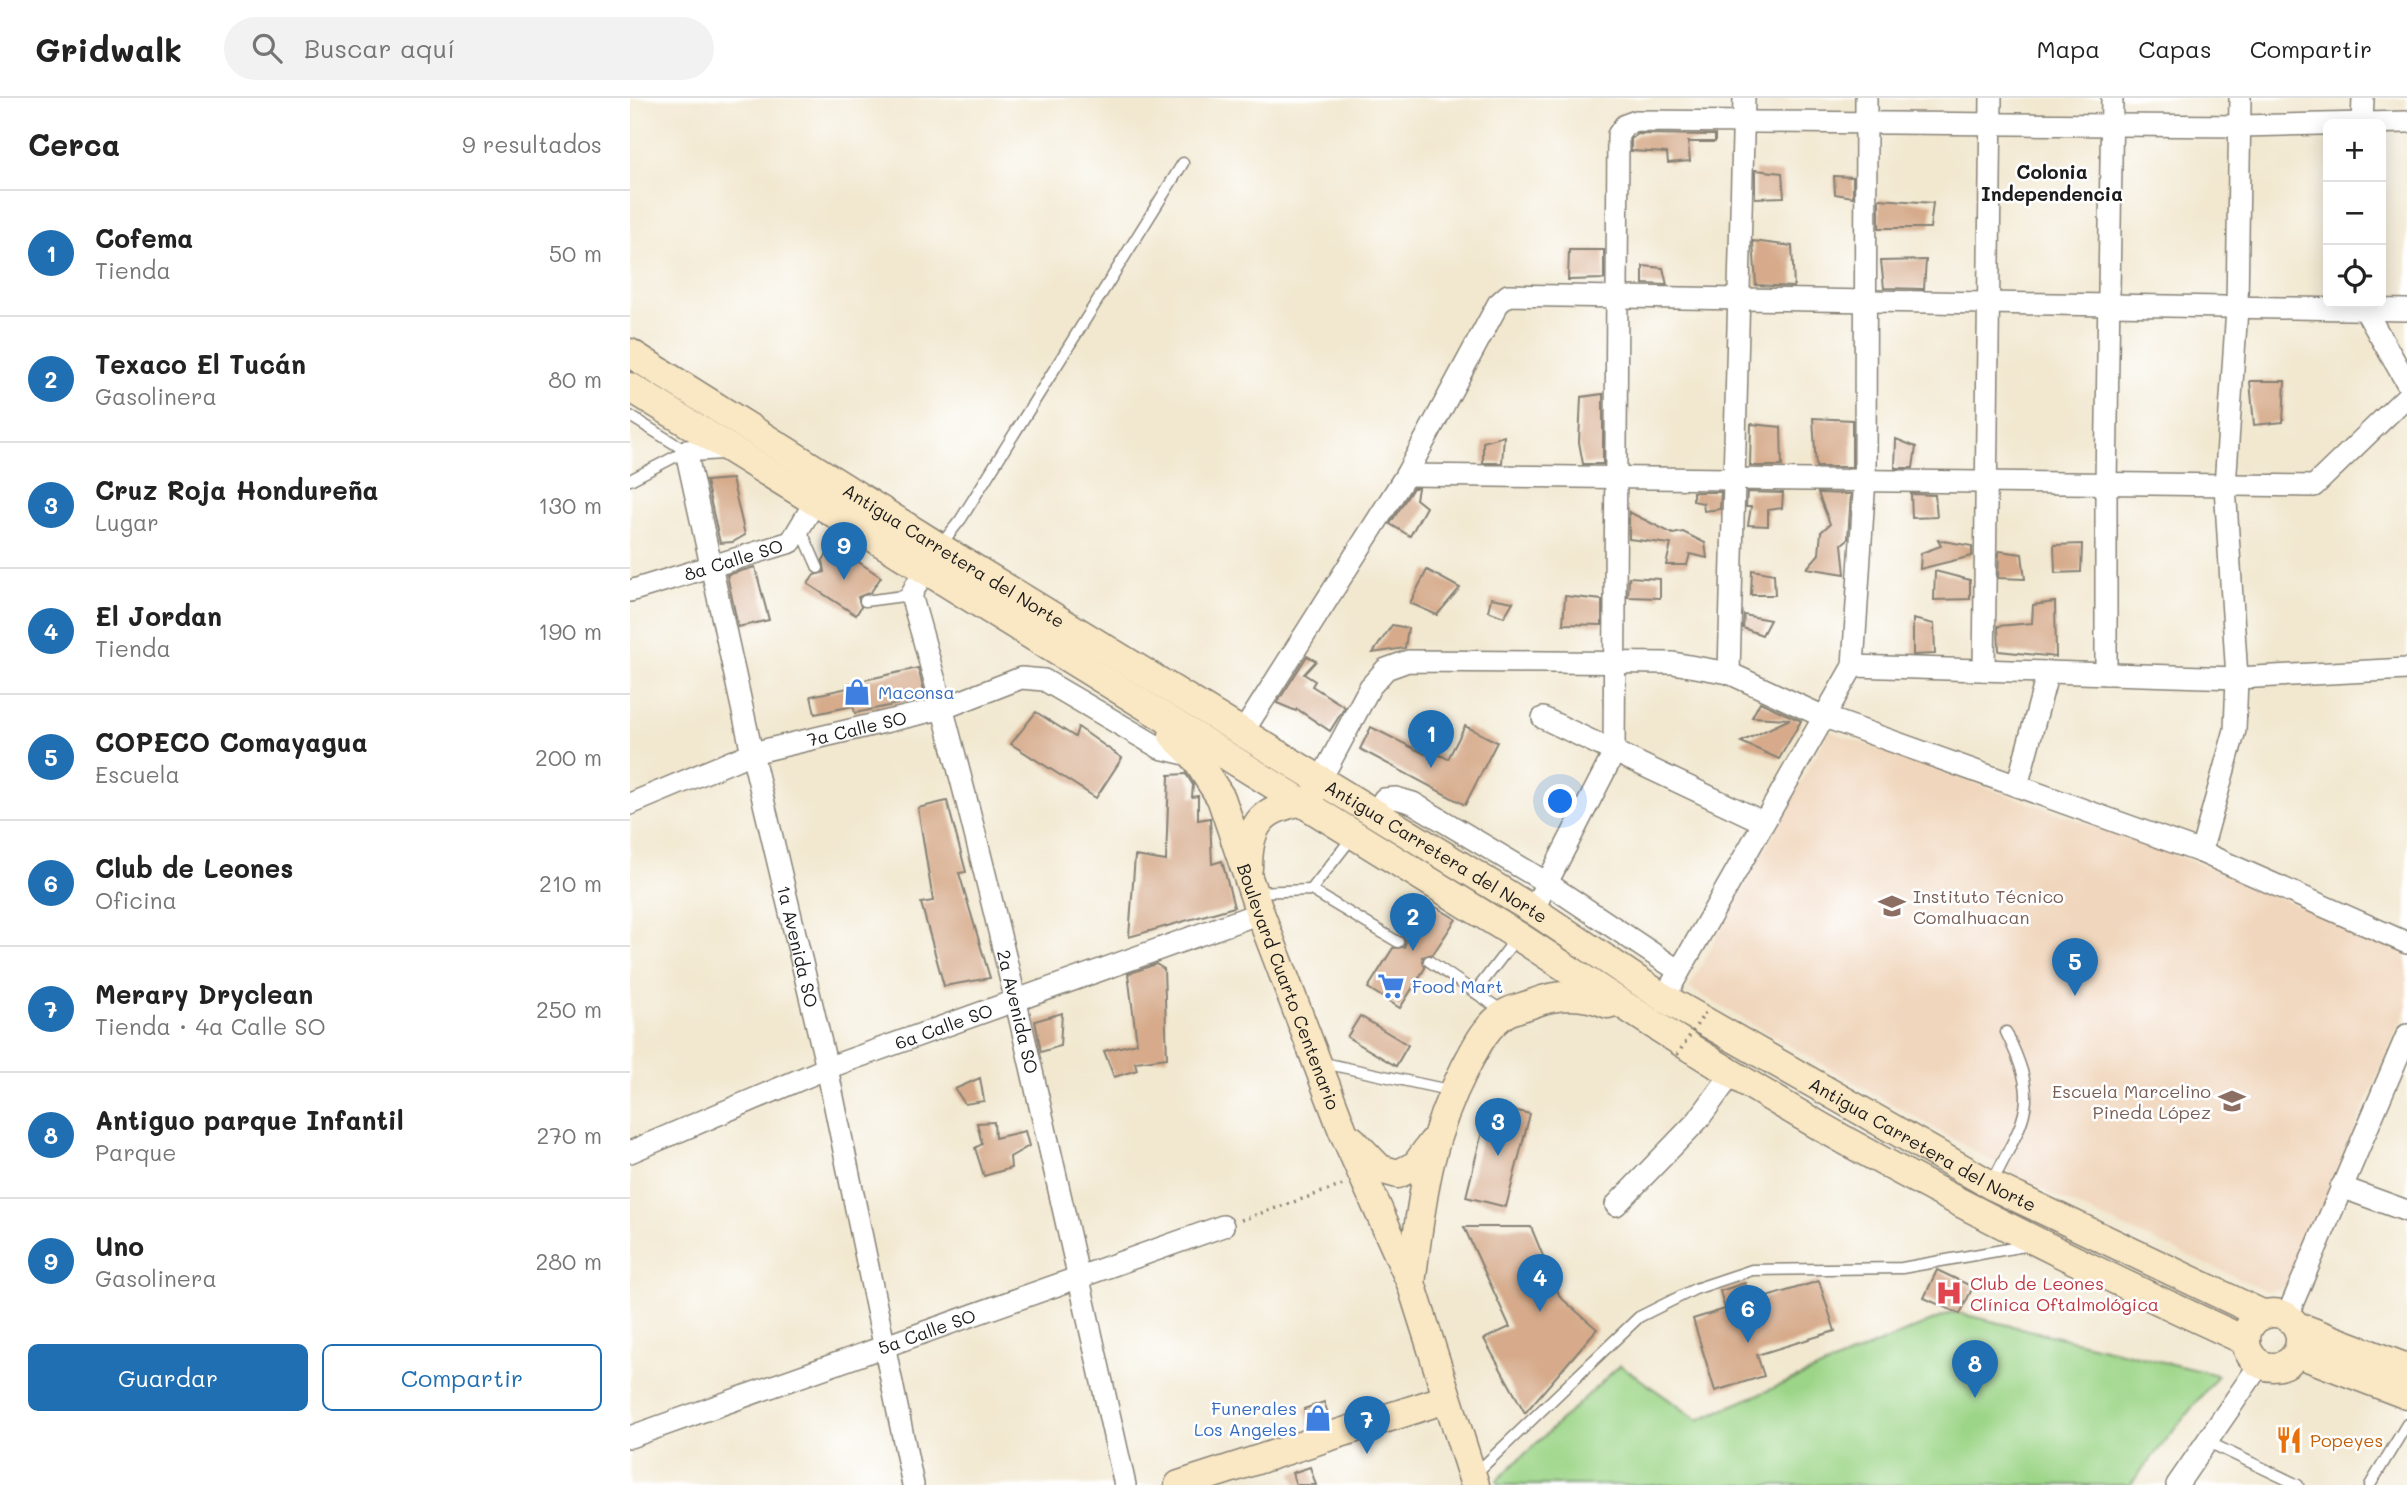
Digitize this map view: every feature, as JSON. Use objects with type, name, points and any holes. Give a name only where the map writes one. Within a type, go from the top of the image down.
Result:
[{"type":"main road","name":"Antigua Carretera del Norte","points":[[630,353],[939,547],[1533,910],[1664,998],[1991,1185],[2286,1327],[2407,1395]]},
{"type":"main road","name":"Antigua Carretera del Norte","points":[[630,387],[816,502],[916,582],[1143,706],[1518,936],[1647,1021],[1872,1156],[2038,1244],[2253,1352]]},
{"type":"main road","points":[[728,448],[796,457]]},
{"type":"main road","name":"Boulevard Cuarto Centenario","points":[[1143,706],[1194,755],[1221,798],[1343,1131],[1362,1179],[1411,1283],[1474,1481]]},
{"type":"main road","points":[[1254,893],[1248,844],[1257,822],[1276,807],[1345,795]]},
{"type":"main road","name":"Boulevard Cuarto Centenario","points":[[1411,1283],[1426,1169],[1433,1141],[1453,1091],[1490,1025],[1506,1013],[1541,1000],[1568,995],[1593,997],[1647,1021]]},
{"type":"main road","points":[[1343,1131],[1380,1168],[1398,1174],[1416,1165],[1433,1141]]},
{"type":"main road","points":[[2251,1324],[2286,1327],[2285,1365],[2268,1367],[2253,1352],[2251,1324]]},
{"type":"main road","name":"Antigua Carretera del Norte","points":[[2286,1327],[2407,1368]]},
{"type":"main road","points":[[1179,1485],[1446,1399]]},
{"type":"street","points":[[1729,673],[1744,98]]},
{"type":"street","points":[[1664,998],[1822,716],[1853,666],[1865,478],[1866,98]]},
{"type":"street","points":[[1984,670],[1991,98]]},
{"type":"street","points":[[2106,674],[2105,484],[2112,98]]},
{"type":"street","points":[[2201,852],[2235,730],[2236,678],[2225,486],[2237,309],[2240,98]]},
{"type":"street","points":[[2362,98],[2362,119]]},
{"type":"street","points":[[1533,910],[1614,753],[1617,664],[1618,135],[1625,125],[1636,121],[2323,125]]},
{"type":"street","points":[[2386,123],[2407,122]]},
{"type":"street","points":[[1243,732],[1406,475],[1498,304],[1508,296],[2237,309],[2323,306]]},
{"type":"street","points":[[2363,308],[2407,383]]},
{"type":"street","points":[[2386,308],[2407,310]]},
{"type":"street","points":[[1406,475],[1865,478],[2314,486],[2407,396]]},
{"type":"street","points":[[686,451],[728,448]]},
{"type":"street","name":"1a Avenida SO","points":[[686,451],[752,752],[827,1068],[913,1485]]},
{"type":"street","name":"8a Calle SO","points":[[630,591],[791,542],[816,502]]},
{"type":"street","points":[[916,582],[939,547]]},
{"type":"street","name":"2a Avenida SO","points":[[916,582],[943,708],[1015,1000],[1125,1485]]},
{"type":"street","points":[[1321,779],[1370,687],[1386,669],[1408,661],[1673,663],[1729,673],[1822,716],[2201,852],[2407,943]]},
{"type":"street","points":[[1853,666],[2236,678],[2407,669]]},
{"type":"street","points":[[2017,786],[2048,672]]},
{"type":"street","name":"7a Calle SO","points":[[630,804],[752,752],[943,708],[1021,678],[1044,680],[1160,748],[1194,755]]},
{"type":"street","points":[[1543,718],[1763,822]]},
{"type":"street","points":[[1376,813],[1384,799],[1396,798],[1413,803],[1547,883],[1679,971]]},
{"type":"street","name":"6a Calle SO","points":[[630,1152],[827,1068],[1015,1000],[1254,893]]},
{"type":"street","points":[[2286,1327],[2341,1187],[2400,1073],[2407,1035]]},
{"type":"street","points":[[1616,1205],[1698,1120],[1733,1072]]},
{"type":"street","points":[[2341,1187],[2407,1211]]},
{"type":"street","name":"5a Calle SO","points":[[630,1437],[1223,1226]]},
{"type":"street","points":[[2177,1485],[2208,1442],[2253,1352]]},
{"type":"lane","points":[[939,547],[961,519],[1183,163]]},
{"type":"lane","points":[[630,415],[686,451],[630,480]]},
{"type":"lane","points":[[800,527],[818,568]]},
{"type":"lane","points":[[865,601],[916,582]]},
{"type":"lane","points":[[1311,890],[1354,835]]},
{"type":"lane","points":[[1254,893],[1311,890],[1398,942]]},
{"type":"lane","points":[[1475,992],[1518,936]]},
{"type":"lane","points":[[1429,961],[1506,1013]]},
{"type":"lane","points":[[1991,1185],[2024,1116],[2028,1090],[2023,1067],[2006,1032]]},
{"type":"lane","points":[[1317,1062],[1453,1091]]},
{"type":"lane","points":[[1474,1481],[1639,1317],[1695,1289],[1752,1270],[1902,1268],[2038,1244]]},
{"type":"lane","points":[[2370,1485],[2407,1424]]},
{"type":"lane","points":[[2208,1442],[2298,1485]]},
{"type":"path","points":[[1677,1055],[1707,1008]]},
{"type":"path","points":[[1223,1226],[1362,1179]]},
{"type":"shaded area","points":[[1829,731],[2208,867],[2407,953],[2407,1007],[2287,1288],[2267,1291],[2052,1195],[1689,988]]},
{"type":"green space","points":[[1953,1312],[2218,1375],[2130,1485],[1499,1485],[1497,1480],[1620,1365],[1698,1420]]},
{"type":"building","points":[[1638,134],[1715,135],[1715,142],[1688,142],[1690,161],[1668,163],[1667,153],[1631,151],[1631,139]]},
{"type":"building","points":[[1755,170],[1782,173],[1784,197],[1755,198]]},
{"type":"building","points":[[1834,176],[1853,177],[1853,197],[1835,194]]},
{"type":"building","points":[[1879,199],[1933,203],[1930,228],[1879,228]]},
{"type":"building","points":[[1753,241],[1792,246],[1794,287],[1756,285]]},
{"type":"building","points":[[1569,250],[1604,250],[1604,279],[1568,280]]},
{"type":"building","points":[[1926,260],[1924,289],[1884,288],[1881,261]]},
{"type":"building","points":[[1643,266],[1663,268],[1667,285],[1643,284]]},
{"type":"building","points":[[2250,381],[2285,381],[2283,422],[2254,425]]},
{"type":"building","points":[[1603,394],[1603,464],[1583,464],[1579,442],[1581,397]]},
{"type":"building","points":[[1813,418],[1852,420],[1852,467],[1816,467]]},
{"type":"building","points":[[1751,424],[1781,427],[1782,466],[1750,466]]},
{"type":"building","points":[[1504,436],[1502,463],[1483,463],[1483,442]]},
{"type":"building","points":[[1896,439],[1916,447],[1913,468],[1895,468]]},
{"type":"building","points":[[732,479],[745,535],[733,542],[720,543],[706,481]]},
{"type":"building","points":[[1413,488],[1418,488],[1416,499],[1426,507],[1410,536],[1390,524]]},
{"type":"building","points":[[1693,492],[1721,492],[1720,509],[1704,511],[1703,503],[1693,501]]},
{"type":"building","points":[[1747,492],[1783,493],[1782,508],[1768,510],[1768,526],[1748,525],[1751,507],[1746,507]]},
{"type":"building","points":[[1818,493],[1851,494],[1848,539],[1842,544],[1845,574],[1807,568],[1819,554],[1821,532],[1830,524]]},
{"type":"building","points":[[1911,494],[1935,495],[1937,517],[1912,518]]},
{"type":"building","points":[[1629,512],[1673,534],[1683,532],[1705,543],[1707,558],[1690,554],[1687,565],[1666,565],[1671,544],[1629,539]]},
{"type":"building","points":[[1938,540],[1972,546],[1972,556],[1920,569],[1921,553],[1941,546]]},
{"type":"building","points":[[2082,544],[2081,572],[2055,573],[2054,545]]},
{"type":"building","points":[[833,545],[881,577],[871,592],[858,597],[861,607],[856,615],[808,584],[814,575],[825,572],[823,560]]},
{"type":"building","points":[[1999,551],[2022,554],[2025,579],[1998,578]]},
{"type":"building","points":[[755,567],[769,620],[738,627],[727,575]]},
{"type":"building","points":[[1427,570],[1460,588],[1437,615],[1410,603]]},
{"type":"building","points":[[1752,570],[1774,574],[1775,595],[1751,595]]},
{"type":"building","points":[[1935,571],[1970,580],[1970,599],[1934,600]]},
{"type":"building","points":[[1629,577],[1660,579],[1660,598],[1628,597]]},
{"type":"building","points":[[1565,596],[1602,600],[1602,625],[1563,624]]},
{"type":"building","points":[[1491,598],[1513,602],[1504,617],[1488,611]]},
{"type":"building","points":[[2055,602],[2056,657],[1999,651],[1998,626],[2032,623],[2033,605]]},
{"type":"building","points":[[1744,615],[1770,620],[1762,635],[1743,628]]},
{"type":"building","points":[[1913,619],[1934,624],[1935,654],[1913,655]]},
{"type":"building","points":[[1392,625],[1408,628],[1405,648],[1373,653]]},
{"type":"building","points":[[1307,656],[1316,661],[1304,674],[1315,681],[1312,686],[1345,707],[1330,731],[1297,709],[1296,711],[1277,703]]},
{"type":"building","points":[[918,668],[926,698],[855,713],[853,706],[815,714],[811,696],[848,688],[847,684]]},
{"type":"building","points":[[1760,702],[1801,721],[1779,759],[1741,742],[1790,719],[1752,717]]},
{"type":"building","points":[[1036,712],[1075,737],[1078,727],[1122,758],[1096,798],[1011,744]]},
{"type":"building","points":[[1465,726],[1497,742],[1465,805],[1360,749],[1371,727],[1425,754],[1427,749],[1448,759]]},
{"type":"building","points":[[1186,774],[1193,785],[1192,797],[1198,796],[1198,820],[1210,818],[1212,864],[1222,861],[1234,907],[1129,937],[1135,856],[1166,861],[1169,775]]},
{"type":"building","points":[[947,801],[966,872],[959,873],[990,978],[944,986],[921,903],[933,901],[918,808]]},
{"type":"building","points":[[1424,900],[1456,919],[1433,954],[1422,957],[1425,968],[1400,1008],[1368,988],[1393,948],[1404,947],[1406,941],[1402,935]]},
{"type":"building","points":[[1156,964],[1164,969],[1167,1058],[1135,1062],[1137,1070],[1114,1077],[1104,1051],[1137,1043],[1128,974]]},
{"type":"building","points":[[1062,1013],[1060,1046],[1041,1052],[1035,1021]]},
{"type":"building","points":[[1360,1016],[1408,1045],[1396,1066],[1347,1037]]},
{"type":"building","points":[[980,1078],[984,1101],[965,1104],[955,1089]]},
{"type":"building","points":[[1489,1104],[1530,1114],[1506,1207],[1466,1197]]},
{"type":"building","points":[[994,1122],[995,1138],[1025,1131],[1029,1146],[1010,1157],[1011,1168],[984,1176],[975,1148],[982,1144],[977,1123]]},
{"type":"building","points":[[1464,1227],[1531,1227],[1560,1297],[1597,1329],[1525,1413],[1484,1339],[1510,1327]]},
{"type":"building","name":"Club de Leones Clínica Oftalmológica","points":[[1937,1270],[1973,1287],[1960,1314],[1924,1298]]},
{"type":"building","points":[[1819,1281],[1835,1331],[1757,1355],[1764,1376],[1715,1391],[1693,1319],[1725,1309],[1720,1291],[1745,1283],[1751,1302]]},
{"type":"building","name":"Funerales Los Angeles","points":[[1324,1402],[1330,1419],[1309,1426],[1304,1409]]},
{"type":"building","points":[[1310,1467],[1316,1485],[1296,1485],[1292,1473]]},
{"type":"place","name":"Uno","points":[[844,580]]},
{"type":"place","name":"Maconsa","points":[[857,692]]},
{"type":"place","name":"Cofema","points":[[1431,768]]},
{"type":"place","name":"Instituto Técnico Comalhuacan","points":[[1892,906]]},
{"type":"place","name":"Texaco El Tucán","points":[[1413,951]]},
{"type":"place","name":"Food Mart","points":[[1391,986]]},
{"type":"place","name":"COPECO Comayagua","points":[[2075,996]]},
{"type":"place","name":"Escuela Marcelino Pineda López","points":[[2232,1101]]},
{"type":"place","name":"Cruz Roja Hondureña","points":[[1498,1156]]},
{"type":"place","name":"Club de Leones Clínica Oftalmológica","points":[[1949,1293]]},
{"type":"place","name":"El Jordan","points":[[1540,1312]]},
{"type":"place","name":"Club de Leones","points":[[1748,1343]]},
{"type":"place","name":"Antiguo parque Infantil","points":[[1975,1398]]},
{"type":"place","name":"Funerales Los Angeles","points":[[1318,1418]]},
{"type":"place","name":"Popeyes","points":[[2289,1440]]},
{"type":"place","name":"Merary Dryclean","points":[[1367,1454]]},
{"type":"district","name":"Colonia Independencia","points":[[2052,182]]}]
